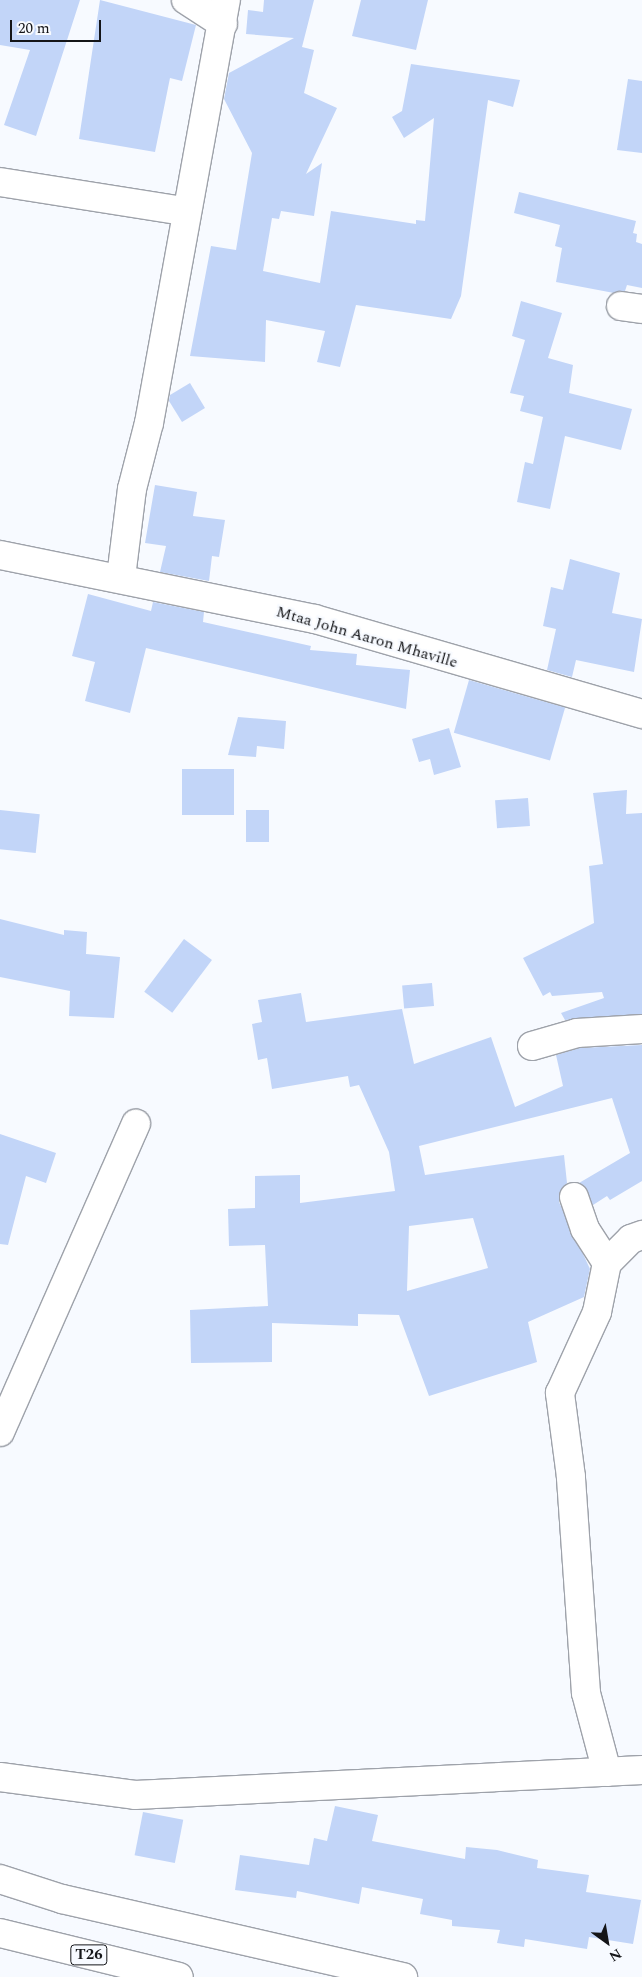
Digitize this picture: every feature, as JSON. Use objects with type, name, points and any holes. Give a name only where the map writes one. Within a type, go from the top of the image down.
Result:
[{"type":"main road","points":[[121,577],[132,489],[149,423],[184,211],[224,12],[186,0]]},
{"type":"main road","points":[[0,182],[184,211]]},
{"type":"main road","name":"Mtaa John Aaron Mhaville","points":[[0,555],[121,577],[315,619],[642,714]]},
{"type":"main road","points":[[532,1046],[578,1034],[642,1029]]},
{"type":"main road","points":[[0,1432],[136,1124]]},
{"type":"main road","points":[[574,1197],[585,1228],[607,1263]]},
{"type":"main road","points":[[607,1772],[586,1693],[571,1477],[560,1392],[596,1312],[607,1263],[631,1239],[642,1235]]},
{"type":"main road","points":[[0,1777],[135,1795],[642,1770]]},
{"type":"main road","points":[[0,1879],[91,1906],[403,1977]]},
{"type":"main road","name":"T26","points":[[0,1933],[172,1976]]},
{"type":"building","points":[[0,0],[80,0],[36,136],[4,125],[30,50],[0,45]]},
{"type":"building","points":[[100,0],[196,25],[182,81],[170,78],[155,152],[79,139]]},
{"type":"building","points":[[264,0],[314,0],[302,47],[314,50],[304,93],[337,108],[306,174],[322,163],[314,216],[281,211],[279,219],[272,218],[263,271],[320,283],[331,211],[416,224],[416,220],[425,221],[434,118],[404,138],[392,117],[402,111],[411,64],[520,80],[513,107],[488,100],[461,296],[451,319],[356,305],[340,367],[317,362],[325,331],[266,320],[265,362],[190,356],[211,246],[236,250],[252,153],[224,99],[229,73],[294,38],[246,34],[248,10],[263,12]]},
{"type":"building","points":[[361,0],[428,0],[416,50],[352,36]]},
{"type":"building","points":[[628,79],[642,81],[642,153],[617,150]]},
{"type":"building","points":[[519,192],[636,221],[633,233],[637,234],[636,242],[642,244],[642,288],[627,285],[625,291],[614,293],[556,282],[562,248],[555,246],[560,225],[514,213]]},
{"type":"building","points":[[521,301],[562,313],[548,358],[573,365],[569,393],[632,409],[621,450],[565,436],[550,509],[517,502],[525,462],[533,464],[543,417],[520,411],[524,396],[510,393],[525,340],[512,336]]},
{"type":"building","points":[[190,383],[205,408],[182,422],[169,401],[170,395]]},
{"type":"building","points":[[155,485],[197,492],[193,516],[225,520],[219,557],[212,556],[209,581],[160,572],[166,546],[145,543]]},
{"type":"building","points":[[570,559],[620,573],[612,613],[642,619],[634,672],[576,660],[572,677],[547,670],[556,629],[543,626],[551,587],[563,590]]},
{"type":"building","points":[[88,594],[151,611],[153,602],[204,612],[203,622],[311,646],[310,650],[357,654],[356,665],[410,670],[406,709],[146,648],[130,713],[85,701],[95,662],[72,656]]},
{"type":"building","points":[[469,680],[565,708],[550,760],[454,733]]},
{"type":"building","points":[[238,717],[286,721],[284,749],[257,746],[256,757],[228,755]]},
{"type":"building","points":[[449,728],[461,767],[434,775],[430,759],[419,762],[412,739]]},
{"type":"building","points":[[182,769],[234,769],[234,815],[182,815]]},
{"type":"building","points":[[627,790],[626,814],[642,813],[642,1014],[565,1020],[561,1013],[604,998],[602,992],[552,996],[550,992],[543,996],[523,958],[594,923],[589,866],[603,864],[593,793]]},
{"type":"building","points":[[528,798],[530,826],[497,828],[495,800]]},
{"type":"building","points":[[0,810],[40,814],[36,853],[0,849]]},
{"type":"building","points":[[246,810],[269,810],[269,842],[246,842]]},
{"type":"building","points":[[0,919],[64,935],[64,930],[87,932],[86,954],[120,957],[114,1018],[69,1016],[70,991],[0,977]]},
{"type":"building","points":[[184,939],[212,960],[172,1013],[144,992]]},
{"type":"building","points":[[432,983],[434,1006],[404,1009],[402,986]]},
{"type":"building","points":[[301,993],[306,1022],[402,1009],[414,1064],[491,1037],[515,1107],[563,1086],[556,1055],[580,1048],[642,1045],[642,1181],[610,1200],[607,1196],[593,1205],[579,1183],[630,1153],[612,1098],[419,1146],[425,1175],[564,1155],[567,1183],[559,1194],[559,1202],[590,1269],[584,1297],[528,1322],[537,1362],[429,1396],[399,1315],[358,1314],[358,1326],[272,1323],[272,1362],[191,1363],[190,1310],[268,1306],[265,1245],[229,1246],[228,1209],[255,1208],[255,1176],[300,1175],[300,1203],[395,1191],[389,1152],[359,1085],[350,1087],[348,1076],[272,1089],[267,1058],[258,1060],[252,1024],[262,1022],[258,1000]],"holes":[[[473,1218],[488,1268],[407,1291],[409,1226]]]},
{"type":"building","points":[[0,1134],[56,1153],[46,1183],[26,1176],[8,1245],[0,1244]]},
{"type":"building","points":[[335,1806],[378,1815],[372,1841],[465,1859],[466,1847],[497,1850],[538,1860],[537,1868],[589,1875],[586,1892],[641,1900],[633,1944],[589,1937],[587,1949],[525,1939],[524,1947],[497,1943],[500,1930],[452,1926],[452,1920],[420,1914],[423,1899],[362,1887],[359,1904],[297,1891],[296,1898],[235,1890],[240,1855],[309,1865],[314,1838],[327,1841]]},
{"type":"building","points":[[143,1812],[183,1820],[175,1863],[135,1855]]}]
